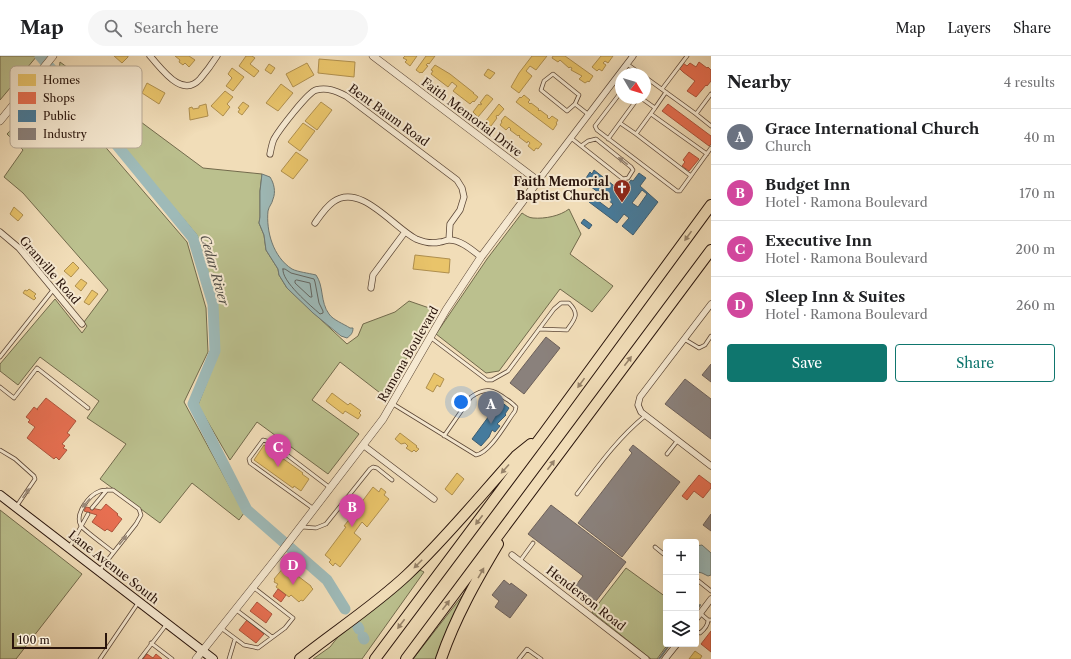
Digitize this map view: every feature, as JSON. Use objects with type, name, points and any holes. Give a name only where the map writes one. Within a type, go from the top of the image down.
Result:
[{"type":"highway","points":[[375,659],[544,433],[711,205]]},
{"type":"highway","points":[[406,659],[711,250]]},
{"type":"highway","points":[[300,659],[376,602],[407,575],[430,552],[516,456],[544,433]]},
{"type":"highway","points":[[441,659],[467,598],[527,496]]},
{"type":"main road","name":"Lane Avenue South","points":[[0,495],[213,659]]},
{"type":"street","points":[[44,66],[53,56]]},
{"type":"street","points":[[150,56],[170,78],[177,83],[187,86],[194,84],[199,80],[217,56]]},
{"type":"street","name":"Faith Memorial Drive","points":[[373,56],[538,181]]},
{"type":"street","name":"Ramona Boulevard","points":[[196,659],[278,556],[393,404],[430,337],[481,257],[633,56]]},
{"type":"street","name":"Bent Baum Road","points":[[270,154],[274,139],[304,99],[315,90],[336,90],[457,180],[462,188],[464,197],[460,210],[450,224],[449,240]]},
{"type":"street","points":[[0,121],[10,108]]},
{"type":"street","points":[[315,223],[325,209],[333,202],[343,196],[354,197],[365,201],[405,232],[417,239],[428,243],[438,243],[449,240],[464,245],[481,257]]},
{"type":"street","name":"Granville Road","points":[[0,232],[19,248],[82,324]]},
{"type":"street","points":[[371,288],[373,274],[405,232]]},
{"type":"street","points":[[711,304],[640,397],[638,405],[641,412],[711,466]]},
{"type":"street","points":[[363,445],[434,499]]},
{"type":"street","name":"Henderson Road","points":[[512,555],[646,659]]},
{"type":"street","points":[[700,613],[711,599]]},
{"type":"street","points":[[665,659],[675,647]]},
{"type":"lane","points":[[662,88],[686,56]]},
{"type":"lane","points":[[627,64],[633,68]]},
{"type":"lane","points":[[553,74],[579,95],[575,104],[567,111],[541,90],[544,81],[553,74]]},
{"type":"lane","points":[[651,81],[711,126]]},
{"type":"lane","points":[[636,134],[666,92]]},
{"type":"lane","points":[[696,114],[711,94]]},
{"type":"lane","points":[[615,100],[595,126],[597,130],[677,191],[680,191],[711,148]]},
{"type":"lane","points":[[575,104],[589,115]]},
{"type":"lane","points":[[608,139],[635,104]]},
{"type":"lane","points":[[649,104],[655,108]]},
{"type":"lane","points":[[651,114],[707,154]]},
{"type":"lane","points":[[620,123],[691,176]]},
{"type":"lane","points":[[570,138],[623,179],[628,178],[633,170],[631,166],[596,140],[588,141],[581,146]]},
{"type":"lane","points":[[0,357],[53,290]]},
{"type":"lane","points":[[430,337],[487,380],[492,380],[508,371],[539,329],[554,309],[561,303],[569,303],[574,308],[575,319],[567,330],[539,329]]},
{"type":"lane","points":[[684,339],[699,348],[705,345],[711,336]]},
{"type":"lane","points":[[0,387],[14,398],[37,368],[88,408]]},
{"type":"lane","points":[[393,404],[444,436],[476,455],[481,454],[490,446],[516,407],[496,391],[482,390],[477,392],[471,397],[444,436]]},
{"type":"lane","points":[[577,494],[617,442],[631,427],[646,416]]},
{"type":"lane","points":[[314,509],[250,463],[249,459],[263,440],[270,442],[330,488]]},
{"type":"lane","points":[[667,454],[678,440]]},
{"type":"lane","points":[[0,450],[15,459],[34,476],[35,480],[16,507]]},
{"type":"lane","points":[[300,527],[316,528],[326,524],[373,467],[377,468],[392,480]]},
{"type":"lane","points":[[92,508],[107,490]]},
{"type":"lane","points":[[99,571],[136,524],[141,515],[139,509],[113,490],[100,491],[83,506],[80,512],[81,526],[113,552]]},
{"type":"lane","points":[[69,548],[88,514]]},
{"type":"lane","points":[[520,561],[533,543]]},
{"type":"lane","points":[[655,547],[663,554]]},
{"type":"lane","points":[[699,581],[711,591]]},
{"type":"lane","points":[[221,628],[244,645],[258,648],[285,628],[293,618],[253,587]]},
{"type":"lane","points":[[100,659],[139,602]]},
{"type":"lane","points":[[235,609],[272,637]]},
{"type":"lane","points":[[699,632],[703,630],[710,620],[700,613]]},
{"type":"lane","points":[[140,659],[167,623]]},
{"type":"lane","points":[[229,659],[235,639]]},
{"type":"lane","points":[[151,643],[172,659]]},
{"type":"lane","points":[[519,659],[527,649],[541,659]]},
{"type":"green space","points":[[0,56],[37,56],[29,66],[10,66],[10,88],[0,100]]},
{"type":"green space","points":[[60,62],[65,66],[60,66]]},
{"type":"green space","points":[[142,123],[203,168],[262,174],[259,223],[264,235],[266,250],[278,269],[279,275],[287,288],[347,344],[358,336],[363,324],[395,312],[409,301],[435,310],[384,396],[340,362],[312,400],[359,434],[328,474],[257,422],[230,460],[198,405],[219,351],[216,304],[197,235],[124,148],[142,148]]},
{"type":"green space","points":[[21,148],[106,148],[187,242],[206,308],[208,352],[184,402],[244,513],[239,520],[192,483],[160,523],[100,479],[126,444],[87,418],[99,401],[40,357],[18,385],[0,371],[0,364],[55,299],[82,333],[87,326],[84,322],[108,290],[23,193],[4,177],[23,150]]},
{"type":"green space","points":[[569,209],[581,234],[570,254],[613,286],[592,312],[560,289],[499,371],[486,373],[436,334],[487,259],[522,213],[532,218],[542,218],[557,215]]},
{"type":"green space","points":[[0,510],[82,574],[16,659],[0,659]]},
{"type":"green space","points":[[626,568],[663,595],[663,647],[666,647],[657,659],[651,659],[592,612]]},
{"type":"green space","points":[[420,570],[424,572],[362,659],[313,659],[330,647],[345,628]]},
{"type":"green space","points":[[469,587],[438,659],[413,659]]},
{"type":"water","points":[[262,174],[270,177],[273,182],[274,196],[268,209],[268,227],[272,243],[276,251],[285,264],[292,269],[316,275],[320,284],[324,304],[329,314],[339,322],[353,328],[352,334],[347,338],[341,336],[313,313],[287,288],[279,275],[278,269],[266,250],[264,235],[259,223]]},
{"type":"water","points":[[702,545],[711,553],[711,575],[708,576],[699,572],[699,546]]},
{"type":"building: Homes","points":[[114,56],[128,56],[128,57],[122,63]]},
{"type":"building: Homes","points":[[175,56],[189,56],[195,60],[189,67],[185,63],[183,65],[179,62],[180,60]]},
{"type":"building: Homes","points":[[246,56],[252,56],[255,58],[250,64],[259,71],[254,77],[239,66]]},
{"type":"building: Homes","points":[[405,56],[417,56],[410,66],[405,62],[407,60],[403,58]]},
{"type":"building: Homes","points":[[426,56],[435,56],[429,64],[428,63],[426,65],[428,66],[422,73],[420,73],[416,70]]},
{"type":"building: Homes","points":[[532,56],[547,56],[536,70],[530,66],[526,71],[532,76],[519,93],[511,87],[519,73]]},
{"type":"building: Homes","points":[[553,56],[565,56],[593,76],[589,82],[588,81],[585,83],[579,79],[582,76],[571,70],[572,68],[569,68],[560,60],[558,62],[552,58]]},
{"type":"building: Homes","points":[[601,56],[613,56],[608,63],[605,61],[603,63],[606,65],[602,71],[599,69],[597,71],[592,67]]},
{"type":"building: Homes","points":[[319,59],[355,62],[354,77],[318,73]]},
{"type":"building: Homes","points":[[307,63],[314,75],[293,87],[286,74]]},
{"type":"building: Homes","points":[[269,64],[275,68],[271,74],[265,70]]},
{"type":"building: Homes","points":[[435,65],[450,74],[474,93],[478,97],[474,102],[473,101],[470,104],[453,91],[457,86],[452,82],[448,87],[431,74],[433,71],[431,70]]},
{"type":"building: Homes","points":[[232,68],[244,77],[233,91],[226,86],[232,78],[228,74]]},
{"type":"building: Homes","points":[[488,69],[495,73],[490,79],[484,75]]},
{"type":"building: Homes","points":[[147,83],[165,93],[159,104],[142,93]]},
{"type":"building: Homes","points":[[281,84],[293,93],[278,111],[266,103]]},
{"type":"building: Homes","points":[[225,91],[233,97],[227,104],[230,107],[223,116],[211,106]]},
{"type":"building: Homes","points":[[486,95],[493,99],[478,117],[473,112],[479,104],[482,104],[480,103]]},
{"type":"building: Homes","points":[[524,95],[530,100],[528,102],[530,104],[531,103],[539,109],[539,111],[540,110],[548,116],[547,117],[549,119],[552,116],[558,120],[553,130],[516,102]]},
{"type":"building: Homes","points":[[243,102],[249,106],[242,115],[238,112],[240,109],[238,108]]},
{"type":"building: Homes","points":[[321,102],[332,110],[317,130],[305,121]]},
{"type":"building: Homes","points":[[206,104],[208,116],[190,120],[189,108],[199,108],[199,106]]},
{"type":"building: Homes","points":[[499,104],[504,109],[498,116],[497,115],[497,118],[491,126],[489,126],[485,122]]},
{"type":"building: Homes","points":[[505,116],[542,144],[538,149],[536,148],[534,151],[528,146],[530,143],[528,141],[527,143],[519,137],[519,135],[518,136],[510,130],[511,129],[509,127],[506,130],[500,125]]},
{"type":"building: Homes","points":[[303,123],[315,131],[300,151],[288,142]]},
{"type":"building: Homes","points":[[296,152],[308,160],[293,179],[281,171]]},
{"type":"building: Homes","points":[[14,207],[23,215],[18,221],[10,214]]},
{"type":"building: Homes","points":[[415,255],[450,259],[449,273],[413,269]]},
{"type":"building: Homes","points":[[73,262],[79,268],[71,277],[64,271]]},
{"type":"building: Homes","points":[[81,279],[87,283],[81,291],[75,286]]},
{"type":"building: Homes","points":[[29,289],[36,294],[34,296],[36,298],[34,300],[23,293],[25,290],[27,291]]},
{"type":"building: Homes","points":[[92,290],[98,294],[89,305],[84,302]]},
{"type":"building: Homes","points":[[434,373],[444,379],[440,387],[437,385],[433,392],[426,388]]},
{"type":"building: Homes","points":[[332,393],[348,405],[350,403],[361,411],[359,413],[361,415],[358,419],[345,411],[343,414],[326,401]]},
{"type":"building: Homes","points":[[400,433],[417,446],[416,447],[419,449],[416,452],[414,450],[412,452],[406,448],[408,446],[405,443],[401,444],[395,439]]},
{"type":"building: Homes","points":[[264,445],[309,479],[301,491],[294,486],[293,488],[254,460]]},
{"type":"building: Homes","points":[[457,473],[464,479],[452,495],[445,489]]},
{"type":"building: Homes","points":[[373,487],[379,492],[381,488],[386,492],[384,495],[389,499],[367,527],[362,522],[354,533],[361,539],[340,567],[335,563],[333,566],[329,562],[331,560],[325,555],[346,527],[344,526],[352,516],[354,517],[352,515]]},
{"type":"building: Homes","points":[[284,567],[286,569],[286,567],[313,589],[303,601],[301,600],[299,602],[291,595],[289,597],[276,587],[278,584],[274,582],[274,579]]},
{"type":"building: Homes","points":[[695,651],[702,656],[700,659],[689,659]]},
{"type":"building: Shops","points":[[699,62],[711,70],[711,81],[696,97],[687,91],[695,81],[679,68],[683,63],[687,66],[690,63],[696,67]]},
{"type":"building: Shops","points":[[668,104],[711,136],[711,144],[709,146],[662,111]]},
{"type":"building: Shops","points":[[689,152],[699,159],[689,171],[682,166],[685,162],[683,160]]},
{"type":"building: Shops","points":[[46,398],[76,421],[67,433],[70,435],[62,444],[65,446],[63,448],[67,450],[59,460],[56,457],[54,459],[27,438],[35,427],[28,422],[30,420],[26,417],[34,407],[38,410],[37,409]]},
{"type":"building: Shops","points":[[699,475],[711,484],[711,488],[703,498],[694,491],[687,500],[682,496]]},
{"type":"building: Shops","points":[[106,504],[122,519],[112,532],[107,529],[105,531],[92,522],[97,515],[84,511],[86,507],[101,510]]},
{"type":"building: Shops","points":[[278,589],[286,595],[281,602],[273,596]]},
{"type":"building: Shops","points":[[257,602],[272,614],[266,623],[250,611]]},
{"type":"building: Shops","points":[[247,620],[264,634],[256,643],[239,630]]},
{"type":"building: Shops","points":[[711,631],[711,652],[701,644]]},
{"type":"building: Shops","points":[[147,654],[153,658],[156,654],[162,659],[143,659]]},
{"type":"building: Public","name":"Faith Memorial Baptist Church","points":[[594,170],[622,192],[631,180],[633,181],[639,173],[646,178],[640,186],[658,202],[633,235],[622,226],[629,218],[624,214],[617,223],[589,202],[593,197],[609,209],[613,204],[585,182],[588,179],[586,178],[590,172],[592,174]],"holes":[[[642,190],[647,194],[638,207],[632,203]]]},
{"type":"building: Public","points":[[584,219],[592,225],[589,229],[581,223]]},
{"type":"building: Public","points":[[500,401],[509,408],[505,414],[506,415],[497,424],[500,426],[495,432],[492,430],[489,437],[481,446],[472,439]]},
{"type":"building: Industry","points":[[546,337],[560,348],[524,394],[510,383]]},
{"type":"building: Industry","points":[[711,364],[711,382],[702,375]]},
{"type":"building: Industry","points":[[685,379],[711,399],[711,439],[665,404]]},
{"type":"building: Industry","points":[[633,445],[680,482],[622,557],[578,523],[632,453],[629,450]]},
{"type":"building: Industry","points":[[551,505],[626,562],[593,605],[573,589],[583,576],[528,534]]},
{"type":"building: Industry","points":[[711,514],[711,531],[703,525]]},
{"type":"building: Industry","points":[[504,580],[510,585],[511,583],[527,595],[510,618],[495,607],[499,601],[492,595]]},
{"type":"waterway","name":"Cedar River","points":[[40,56],[49,66]]},
{"type":"waterway","name":"Cedar River","points":[[119,148],[193,238],[213,304],[215,351],[193,404],[247,510],[327,580],[345,609]]},
{"type":"waterway","points":[[659,659],[668,647]]},
{"type":"place","name":"Faith Memorial Baptist Church","points":[[622,203]]},
{"type":"place","name":"Grace International Church","points":[[491,424]]},
{"type":"place","name":"Executive Inn","points":[[278,467]]},
{"type":"place","name":"Budget Inn","points":[[352,527]]},
{"type":"place","name":"Sleep Inn & Suites","points":[[293,585]]}]
